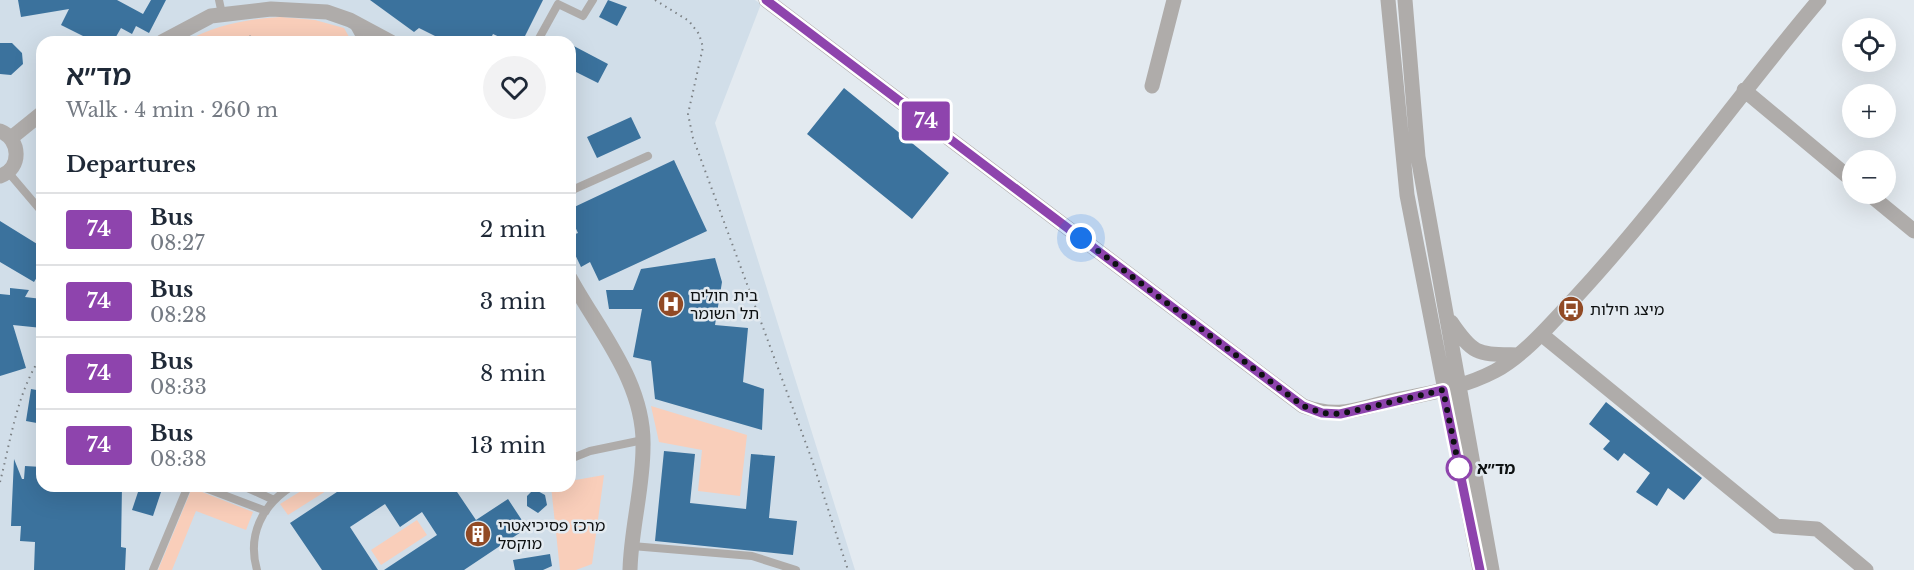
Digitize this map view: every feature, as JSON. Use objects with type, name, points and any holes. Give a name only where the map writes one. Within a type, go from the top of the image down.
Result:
[{"type":"street","points":[[766,0],[1303,406],[1322,413],[1340,414],[1443,390],[1495,371],[1518,355],[1541,334],[1606,264],[1744,90],[1819,0]]},
{"type":"street","points":[[1152,86],[1173,0]]},
{"type":"street","points":[[1388,0],[1407,195],[1443,390],[1480,570]]},
{"type":"street","points":[[1405,0],[1418,157],[1461,384],[1492,570]]},
{"type":"street","points":[[173,36],[220,7],[302,4],[332,6],[350,20],[380,36]]},
{"type":"street","points":[[1744,90],[1842,172]]},
{"type":"street","points":[[4,174],[16,158],[16,149],[5,135],[36,117]]},
{"type":"street","points":[[1881,204],[1914,231]]},
{"type":"street","points":[[576,288],[628,377],[636,397],[643,440],[630,570]]},
{"type":"street","points":[[1447,317],[1466,345],[1475,351],[1486,354],[1518,355]]},
{"type":"street","points":[[1541,334],[1776,526],[1816,529],[1866,570]]},
{"type":"lane","points":[[540,36],[558,4],[583,16],[593,0]]},
{"type":"lane","points":[[350,20],[359,36]]},
{"type":"lane","points":[[576,187],[648,156]]},
{"type":"lane","points":[[4,174],[36,207]]},
{"type":"lane","points":[[576,457],[590,451],[643,440]]},
{"type":"lane","points":[[153,570],[186,492]]},
{"type":"lane","points":[[216,492],[266,511]]},
{"type":"lane","points":[[256,492],[274,500]]},
{"type":"lane","points":[[257,570],[253,543],[255,530],[274,500],[284,492]]},
{"type":"lane","points":[[632,546],[752,556],[796,570]]},
{"type":"path","points":[[655,0],[689,21],[699,34],[703,47],[688,114],[693,138],[812,460],[848,570]]},
{"type":"path","points":[[0,482],[18,405],[29,374],[36,364]]},
{"type":"shaded area","name":"בית חולים תל השומר","points":[[0,0],[755,0],[761,4],[715,123],[855,570],[0,570]]},
{"type":"shaded area","points":[[281,17],[315,20],[344,28],[349,36],[197,36],[231,24]]},
{"type":"shaded area","points":[[651,406],[747,435],[740,496],[698,491],[702,450],[659,442]]},
{"type":"shaded area","points":[[604,475],[592,564],[576,570],[560,570],[552,492],[576,492],[576,480]]},
{"type":"shaded area","points":[[190,492],[202,492],[253,512],[246,530],[196,511],[172,570],[158,570]]},
{"type":"shaded area","points":[[299,492],[324,492],[288,515],[280,504]]},
{"type":"shaded area","points":[[417,520],[427,535],[381,565],[371,550]]},
{"type":"building","points":[[18,0],[117,0],[143,14],[151,0],[166,0],[149,33],[136,26],[132,34],[121,28],[116,36],[83,36],[61,25],[69,9],[21,17]]},
{"type":"building","points":[[370,0],[543,0],[525,36],[493,34],[492,36],[435,36],[419,28],[414,32]]},
{"type":"building","points":[[608,0],[627,7],[617,26],[599,17]]},
{"type":"building","points":[[0,43],[12,43],[22,53],[23,64],[11,75],[0,74]]},
{"type":"building","points":[[576,47],[608,64],[598,83],[576,72]]},
{"type":"building","points":[[844,88],[949,173],[912,219],[807,134]]},
{"type":"building","points":[[631,117],[641,138],[597,158],[587,137]]},
{"type":"building","points":[[674,160],[707,231],[599,281],[590,262],[581,267],[576,257],[576,234],[578,233],[576,206]]},
{"type":"building","points":[[0,221],[36,243],[36,279],[34,282],[0,262]]},
{"type":"building","points":[[715,258],[722,282],[715,325],[748,328],[743,382],[764,389],[762,430],[655,399],[651,361],[633,357],[642,309],[609,309],[606,290],[633,290],[641,269]]},
{"type":"building","points":[[10,288],[29,290],[25,297],[36,298],[36,327],[13,325],[26,368],[0,376],[0,294],[10,295]]},
{"type":"building","points":[[31,389],[36,390],[36,423],[26,421]]},
{"type":"building","points":[[1606,402],[1702,478],[1684,500],[1668,488],[1657,506],[1636,492],[1650,473],[1624,453],[1618,461],[1603,449],[1610,441],[1589,424]]},
{"type":"building","points":[[664,451],[695,454],[690,503],[746,509],[751,454],[775,456],[769,518],[797,521],[793,555],[655,541]]},
{"type":"building","points":[[14,459],[22,479],[24,479],[25,466],[36,467],[36,492],[122,492],[121,547],[126,548],[125,570],[34,570],[35,542],[20,541],[21,526],[11,526]]},
{"type":"building","points":[[138,492],[161,492],[153,516],[132,510]]},
{"type":"building","name":"מרכז פסיכיאטרי מוקסל","points":[[337,492],[457,492],[476,520],[508,499],[527,528],[464,570],[384,570],[437,535],[422,512],[400,527],[385,504],[350,527],[378,570],[322,570],[290,523]]},
{"type":"building","points":[[531,492],[540,492],[545,495],[547,505],[538,513],[527,506],[527,496]]},
{"type":"building","points":[[550,554],[552,566],[543,570],[515,570],[513,560]]},
{"type":"bus line","name":"74","points":[[766,0],[1303,406],[1322,413],[1340,414],[1443,390],[1480,570]]},
{"type":"place","name":"בית חולים תל השומר","points":[[671,304]]},
{"type":"place","name":"מיצג חילות","points":[[1571,309]]},
{"type":"place","name":"מד״א","points":[[1459,468]]},
{"type":"place","name":"מרכז פסיכיאטרי מוקסל","points":[[478,534]]},
{"type":"route","points":[[1081,238],[1303,406],[1322,413],[1340,414],[1443,390],[1461,477],[1459,468]]}]
